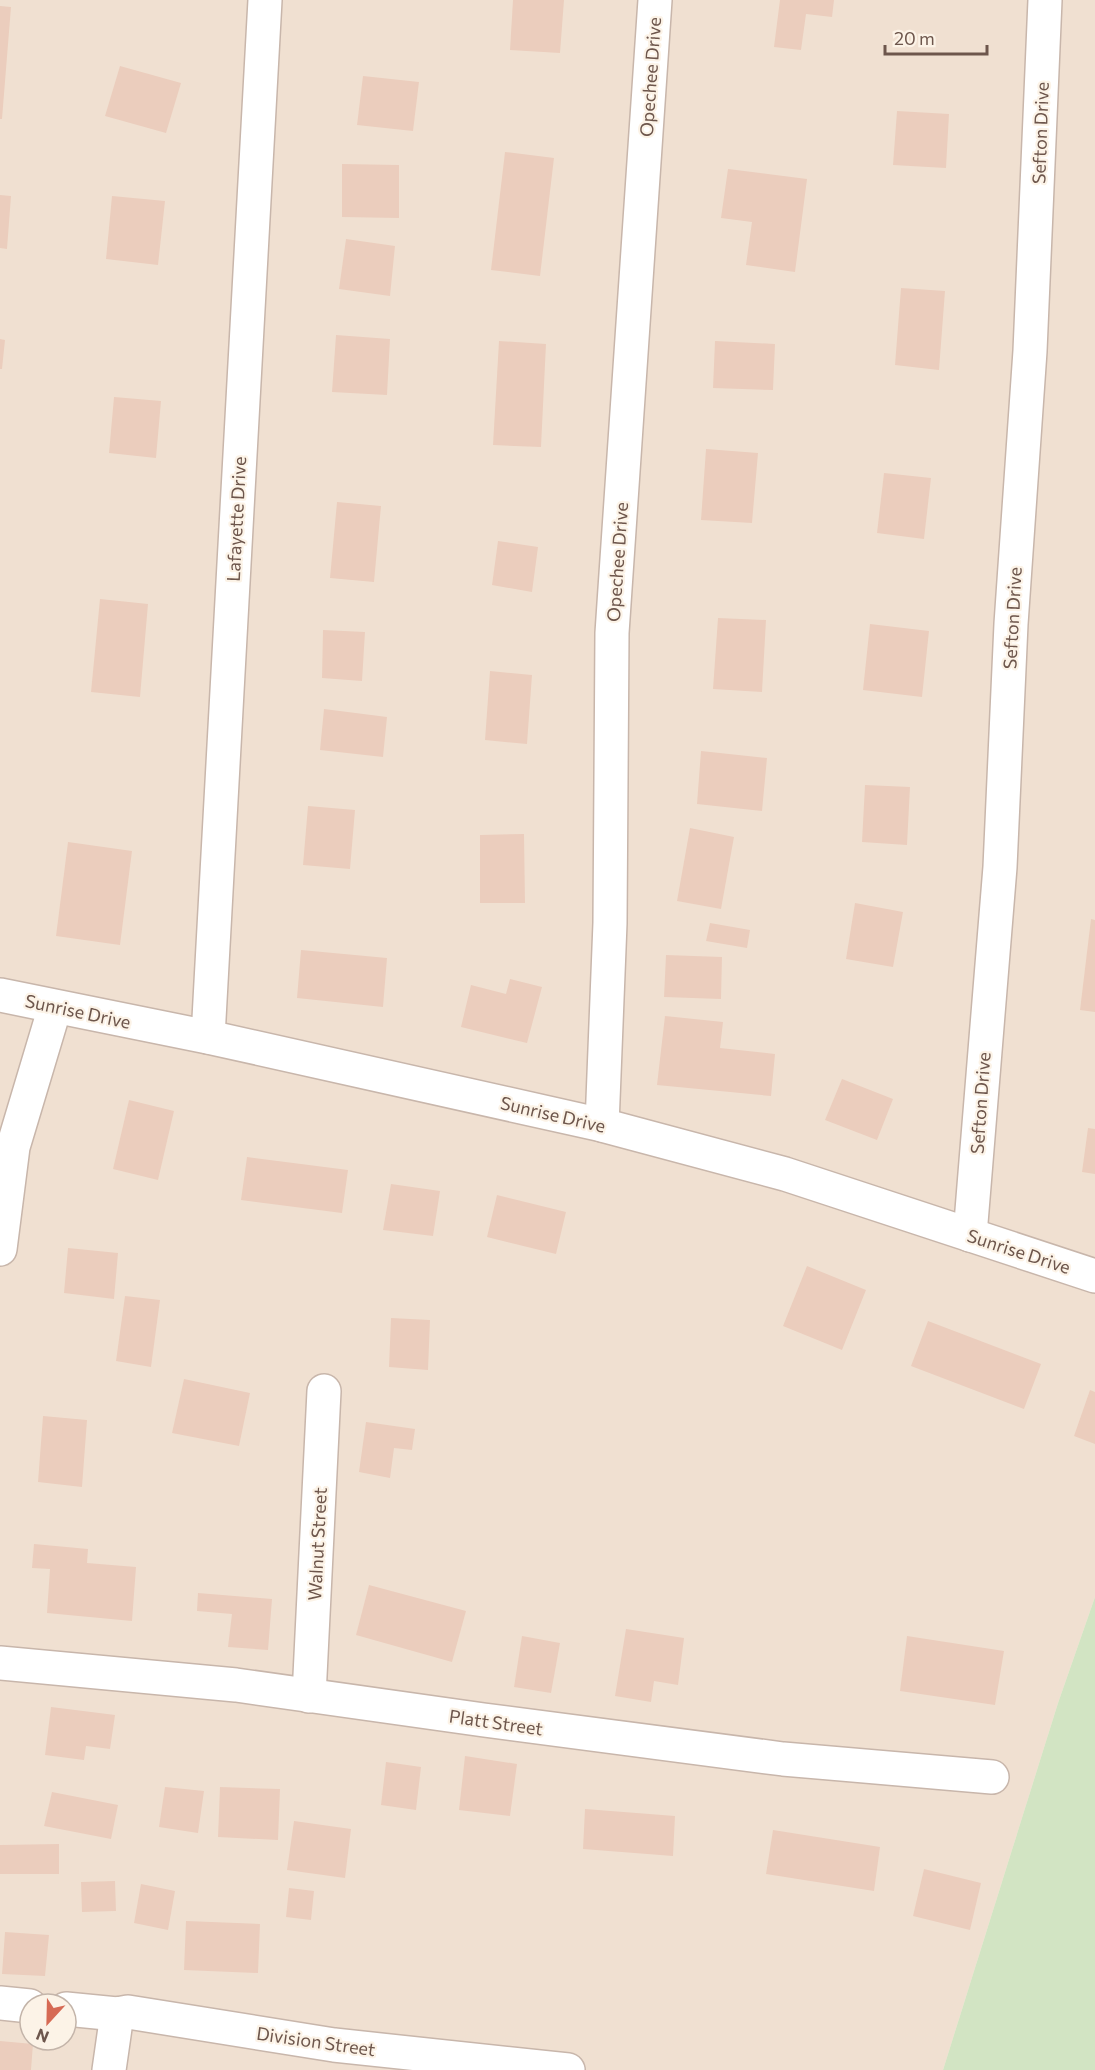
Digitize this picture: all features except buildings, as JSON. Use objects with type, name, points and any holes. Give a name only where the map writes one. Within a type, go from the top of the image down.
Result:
[{"type":"street","name":"Lafayette Drive","points":[[208,1037],[265,0]]},
{"type":"street","name":"Opechee Drive","points":[[602,1125],[610,923],[612,633],[655,0]]},
{"type":"street","name":"Sefton Drive","points":[[970,1235],[1000,867],[1011,624],[1030,351],[1045,0]]},
{"type":"street","name":"Sunrise Drive","points":[[0,995],[208,1037],[602,1125],[785,1174],[1095,1276]]},
{"type":"street","points":[[0,1250],[13,1147],[56,1007]]},
{"type":"street","name":"Walnut Street","points":[[309,1696],[324,1392]]},
{"type":"street","name":"Platt Street","points":[[0,1663],[236,1685],[771,1757],[992,1777]]},
{"type":"street","points":[[0,2003],[18,2005]]},
{"type":"street","name":"Division Street","points":[[78,2010],[128,2012],[334,2045],[567,2070]]},
{"type":"street","points":[[109,2070],[117,2013]]},
{"type":"shaded area","points":[[0,0],[1095,0],[1095,1597],[1058,1703],[943,2070],[0,2070]]},
{"type":"green space","points":[[1095,1597],[1095,2070],[943,2070],[1058,1703]]}]
